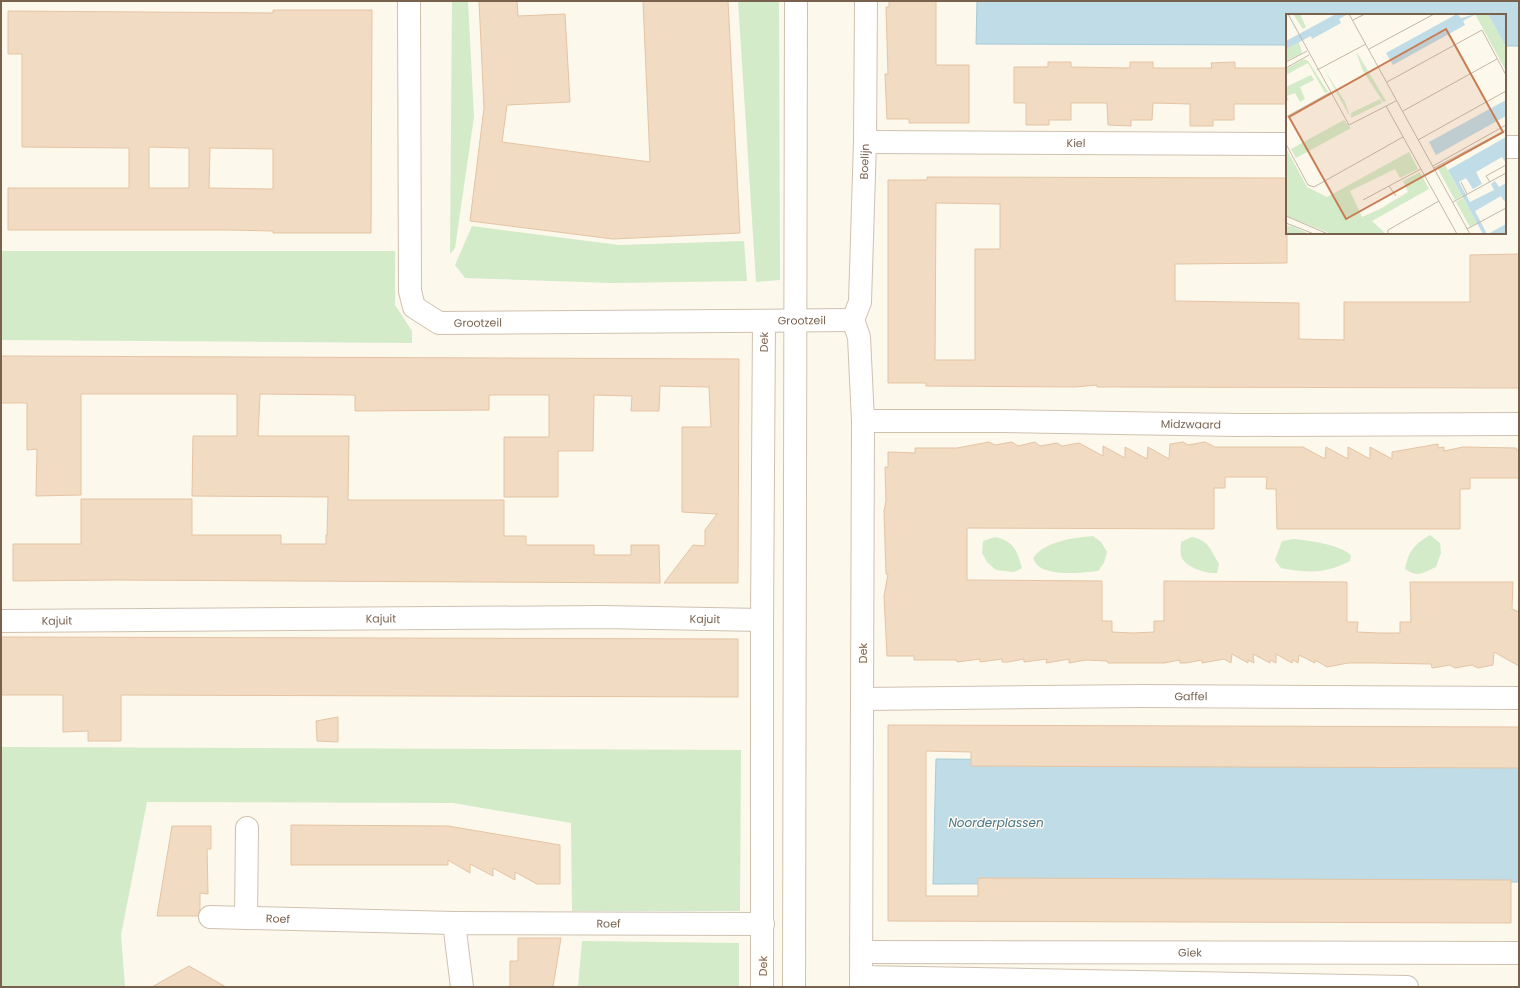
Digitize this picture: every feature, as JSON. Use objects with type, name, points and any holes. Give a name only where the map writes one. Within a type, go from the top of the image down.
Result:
[{"type":"street","name":"Grootzeil","points":[[409,1],[410,291],[414,308],[439,323],[853,320]]},
{"type":"street","points":[[794,987],[796,1]]},
{"type":"street","name":"Boelijn","points":[[853,320],[860,302],[865,142],[866,1]]},
{"type":"street","name":"Kiel","points":[[865,142],[1286,144]]},
{"type":"street","points":[[1506,147],[1519,147]]},
{"type":"street","name":"Dek","points":[[853,320],[859,337],[863,421],[861,982]]},
{"type":"street","name":"Dek","points":[[762,987],[764,321]]},
{"type":"street","name":"Midzwaard","points":[[863,421],[1001,421],[1237,425],[1519,424]]},
{"type":"street","name":"Kajuit","points":[[1,621],[594,617],[762,620]]},
{"type":"street","name":"Gaffel","points":[[863,699],[1142,696],[1519,698]]},
{"type":"street","points":[[246,918],[247,828]]},
{"type":"street","name":"Roef","points":[[210,917],[454,923],[763,924]]},
{"type":"street","points":[[454,923],[462,987]]},
{"type":"street","name":"Giek","points":[[861,952],[1519,953]]},
{"type":"street","points":[[861,982],[1407,987]]},
{"type":"green space","points":[[452,1],[468,1],[474,117],[455,248],[450,254]]},
{"type":"green space","points":[[738,1],[779,1],[780,280],[756,282]]},
{"type":"green space","points":[[472,226],[619,245],[744,241],[747,281],[612,283],[465,278],[455,265]]},
{"type":"green space","points":[[1,251],[395,251],[395,305],[412,331],[412,343],[1,340]]},
{"type":"green space","points":[[1430,535],[1440,543],[1441,553],[1436,567],[1420,574],[1410,572],[1405,569],[1410,553],[1416,545]]},
{"type":"green space","points":[[1093,536],[1101,542],[1107,552],[1104,563],[1098,571],[1058,573],[1038,566],[1033,558],[1038,552],[1060,541]]},
{"type":"green space","points":[[995,537],[1011,544],[1016,552],[1022,568],[1014,572],[996,570],[987,562],[982,553],[983,541]]},
{"type":"green space","points":[[1192,537],[1198,538],[1209,547],[1219,564],[1217,573],[1196,569],[1186,563],[1183,559],[1181,553],[1181,542]]},
{"type":"green space","points":[[1294,539],[1339,548],[1351,555],[1350,561],[1332,568],[1316,571],[1300,571],[1281,568],[1275,560],[1282,541]]},
{"type":"green space","points":[[1,747],[741,750],[740,911],[572,911],[571,823],[453,803],[147,802],[121,935],[125,987],[1,987]]},
{"type":"green space","points":[[582,941],[739,943],[739,987],[578,987]]},
{"type":"water","points":[[977,1],[1519,1],[1519,46],[1506,46],[1506,14],[1286,14],[1286,45],[976,44]]},
{"type":"water","name":"Noorderplassen","points":[[936,759],[1519,764],[1519,882],[933,884]]},
{"type":"building","points":[[479,1],[517,1],[518,16],[565,14],[570,102],[507,105],[502,142],[650,162],[643,1],[728,1],[740,233],[613,239],[470,221],[484,108]]},
{"type":"building","points":[[889,1],[936,1],[936,65],[969,65],[969,123],[909,123],[909,119],[887,119],[885,74],[888,74],[886,7],[889,7]]},
{"type":"building","points":[[273,10],[372,10],[371,233],[273,233],[273,231],[229,230],[8,230],[8,188],[129,188],[129,148],[22,147],[22,54],[8,54],[8,11],[273,13]],"holes":[[[149,147],[189,148],[189,188],[149,188]],[[210,148],[273,149],[273,189],[209,188]]]},
{"type":"building","points":[[1048,62],[1071,62],[1071,67],[1130,68],[1130,62],[1153,62],[1153,68],[1212,68],[1211,63],[1235,62],[1235,68],[1286,68],[1286,104],[1234,104],[1234,120],[1213,120],[1213,126],[1190,126],[1190,104],[1153,103],[1152,120],[1131,120],[1131,126],[1108,125],[1107,103],[1071,103],[1071,120],[1049,120],[1049,125],[1026,125],[1026,103],[1014,103],[1014,67],[1048,67]]},
{"type":"building","points":[[927,177],[1286,178],[1287,263],[1175,264],[1175,301],[1299,303],[1299,339],[1344,340],[1344,302],[1470,302],[1470,255],[1519,254],[1519,388],[1097,387],[1097,385],[1075,387],[926,386],[926,383],[888,383],[888,180],[927,180]],"holes":[[[936,203],[1000,204],[1000,249],[975,249],[975,360],[935,360]]]},
{"type":"building","points":[[1,356],[739,359],[738,583],[664,583],[693,545],[705,546],[705,530],[717,514],[682,512],[682,427],[711,427],[709,387],[660,386],[659,411],[631,411],[632,396],[594,395],[593,451],[558,451],[558,497],[504,497],[504,437],[549,437],[549,395],[489,395],[489,410],[355,411],[355,395],[260,394],[258,436],[349,436],[348,500],[504,500],[504,536],[526,536],[526,545],[594,545],[594,555],[631,555],[631,545],[659,545],[660,583],[116,580],[13,581],[13,544],[81,544],[81,499],[192,499],[192,535],[281,535],[281,544],[326,544],[328,497],[192,496],[193,436],[237,436],[237,394],[81,394],[81,495],[36,496],[37,449],[27,450],[27,403],[1,403]]},
{"type":"building","points":[[989,442],[995,445],[1012,442],[1018,446],[1035,442],[1040,446],[1057,443],[1062,446],[1079,443],[1103,456],[1103,446],[1125,458],[1125,447],[1147,459],[1148,447],[1169,459],[1170,444],[1183,442],[1188,445],[1205,442],[1215,447],[1303,447],[1325,459],[1326,447],[1348,459],[1348,447],[1370,459],[1370,447],[1392,459],[1392,452],[1438,444],[1438,448],[1444,447],[1444,451],[1463,447],[1516,448],[1519,450],[1519,478],[1470,478],[1470,489],[1460,489],[1460,529],[1277,529],[1276,489],[1266,489],[1267,477],[1225,477],[1225,488],[1214,488],[1214,529],[967,528],[967,580],[1102,581],[1102,621],[1112,621],[1112,632],[1133,633],[1154,632],[1154,621],[1164,621],[1164,581],[1347,582],[1347,622],[1358,622],[1357,632],[1379,633],[1400,633],[1400,622],[1411,622],[1410,582],[1513,582],[1512,609],[1519,612],[1519,666],[1494,652],[1493,665],[1478,668],[1472,665],[1455,668],[1450,665],[1432,668],[1431,664],[1379,663],[1348,663],[1327,667],[1315,660],[1315,663],[1299,655],[1298,663],[1293,660],[1292,663],[1276,654],[1276,663],[1270,660],[1270,663],[1253,654],[1254,663],[1248,660],[1248,663],[1232,654],[1231,663],[1224,659],[1202,663],[1202,660],[1186,663],[1180,663],[1180,660],[1164,663],[1108,663],[1107,661],[1086,660],[1069,663],[1069,659],[1046,663],[1047,659],[1024,662],[1024,659],[1002,662],[1002,659],[980,662],[980,659],[957,662],[957,660],[914,660],[914,656],[887,656],[884,596],[888,574],[886,574],[884,511],[886,501],[885,467],[888,467],[888,452],[915,453],[915,448],[957,448]]},
{"type":"building","points":[[1,637],[738,639],[738,697],[121,695],[121,741],[88,741],[88,731],[63,732],[63,695],[1,695]]},
{"type":"building","points":[[338,717],[338,742],[317,741],[316,721]]},
{"type":"building","points":[[888,725],[1519,727],[1519,768],[971,766],[971,752],[926,751],[926,896],[978,896],[978,878],[1511,880],[1511,923],[888,921]]},
{"type":"building","points":[[291,825],[448,826],[560,845],[560,884],[537,884],[515,872],[515,880],[493,868],[493,876],[470,864],[470,873],[448,860],[448,865],[291,865]]},
{"type":"building","points":[[172,826],[211,826],[211,849],[207,849],[208,894],[200,893],[200,910],[198,916],[157,916]]},
{"type":"building","points":[[518,938],[561,938],[553,987],[510,987],[510,961],[518,961]]},
{"type":"building","points":[[189,966],[226,987],[152,987]]}]
